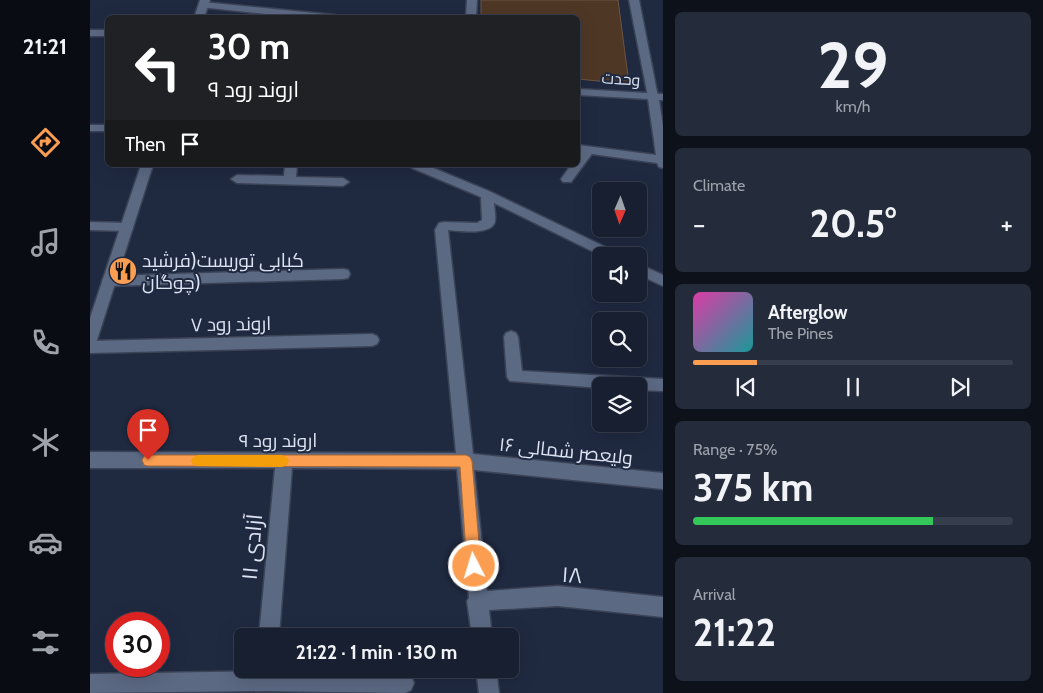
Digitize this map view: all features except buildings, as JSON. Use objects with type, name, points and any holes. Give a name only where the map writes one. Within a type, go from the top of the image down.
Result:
[{"type":"street","points":[[472,0],[472,15]]},
{"type":"street","points":[[583,150],[663,162],[658,97],[634,0]]},
{"type":"street","points":[[200,15],[204,3],[309,15]]},
{"type":"street","points":[[90,33],[105,33]]},
{"type":"street","name":"وحدت","points":[[580,92],[658,97]]},
{"type":"street","points":[[90,128],[105,128]]},
{"type":"street","points":[[90,340],[146,167]]},
{"type":"street","points":[[289,181],[291,167]]},
{"type":"street","points":[[421,167],[487,195],[594,247]]},
{"type":"street","points":[[567,179],[576,167]]},
{"type":"street","points":[[237,179],[343,182]]},
{"type":"street","points":[[481,628],[466,461],[441,230],[444,226],[478,227],[489,222],[487,195]]},
{"type":"street","points":[[90,226],[127,227]]},
{"type":"street","points":[[647,273],[663,281]]},
{"type":"street","points":[[109,281],[343,274]]},
{"type":"street","points":[[511,337],[515,377],[663,385]]},
{"type":"street","name":"اروند رود ۷","points":[[90,347],[372,340]]},
{"type":"street","name":"اروند رود ۹","points":[[90,460],[466,461]]},
{"type":"street","name":"آزادی ۱۱","points":[[270,628],[284,461]]},
{"type":"street","name":"ولیعصر شمالی ۱۶","points":[[466,461],[663,482]]},
{"type":"street","name":"۱۸","points":[[477,601],[558,596],[663,608]]},
{"type":"street","points":[[487,678],[489,693]]},
{"type":"street","points":[[90,684],[266,681],[404,683]]},
{"type":"slow traffic","points":[[198,461],[282,461]]},
{"type":"place","name":"کبابی توریست(فرشید چوگان)","points":[[123,271]]},
{"type":"route","points":[[148,460],[466,461],[474,566]]}]
